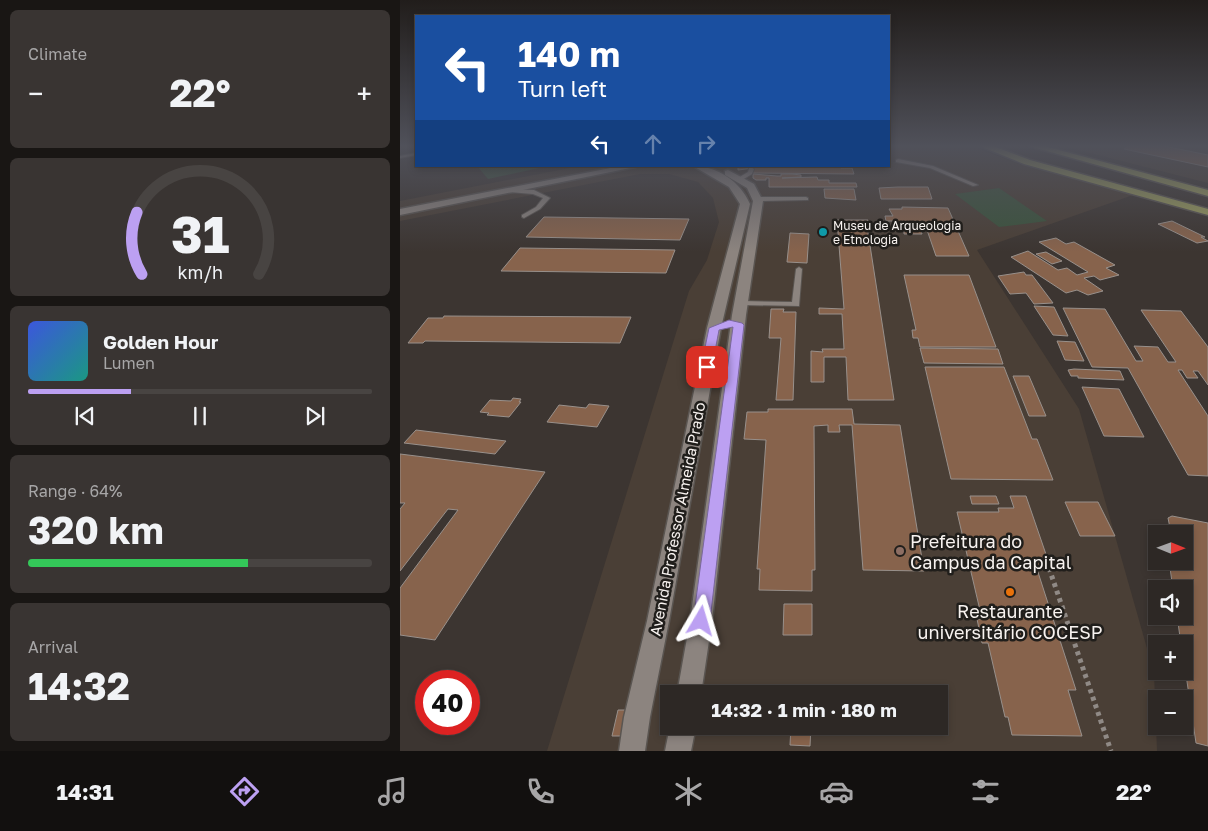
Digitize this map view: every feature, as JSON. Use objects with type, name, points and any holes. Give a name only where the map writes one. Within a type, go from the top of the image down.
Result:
[{"type":"highway","points":[[1096,181],[1208,212]]},
{"type":"highway","points":[[1163,181],[1208,193]]},
{"type":"street","points":[[400,208],[535,181]]},
{"type":"street","points":[[400,212],[558,181]]},
{"type":"street","name":"Avenida Professor Almeida Prado","points":[[632,751],[637,717],[658,621],[716,320],[745,204],[737,188],[724,181]]},
{"type":"street","points":[[749,181],[758,199]]},
{"type":"street","name":"Avenida Professor Almeida Prado","points":[[690,685],[701,621],[740,314],[756,227],[758,199]]},
{"type":"street","points":[[716,320],[729,323],[740,314]]},
{"type":"street","points":[[678,751],[681,735]]},
{"type":"lane","points":[[965,181],[975,185]]},
{"type":"lane","points":[[511,190],[534,192],[547,198],[538,208],[524,216]]},
{"type":"lane","points":[[758,199],[806,199]]},
{"type":"lane","points":[[740,314],[796,304],[799,268]]},
{"type":"path","points":[[1048,566],[1111,751]]},
{"type":"shaded area","points":[[503,181],[604,181],[400,221],[400,201]]},
{"type":"shaded area","points":[[695,181],[1081,181],[1133,195],[977,250],[1079,409],[1148,652],[1148,680],[1154,680],[1155,690],[1148,690],[1148,735],[1156,735],[1157,751],[547,751],[689,291],[707,260],[719,222],[713,198],[698,182]]},
{"type":"green space","points":[[999,188],[1047,221],[999,227],[955,194]]},
{"type":"building","points":[[769,181],[829,181],[829,183],[856,183],[857,187],[769,187]]},
{"type":"building","points":[[928,187],[932,199],[881,199],[879,188]]},
{"type":"building","points":[[824,189],[854,189],[856,200],[825,198]]},
{"type":"building","points":[[902,207],[948,208],[969,256],[936,256],[927,230],[921,230],[922,234],[904,234],[904,230],[897,230],[894,221],[886,221],[885,216],[893,216],[889,209],[902,209]]},
{"type":"building","points":[[544,217],[689,219],[680,240],[526,237]]},
{"type":"building","points":[[837,220],[868,220],[867,225],[869,226],[867,226],[894,400],[848,400],[846,357],[824,357],[824,382],[811,382],[811,351],[823,352],[822,349],[844,349],[842,314],[819,314],[819,308],[844,309]]},
{"type":"building","points":[[1172,221],[1205,237],[1201,237],[1208,241],[1197,243],[1158,224]]},
{"type":"building","points":[[790,233],[809,234],[807,263],[787,262]]},
{"type":"building","points":[[1056,238],[1066,244],[1074,242],[1115,265],[1106,268],[1119,275],[1100,280],[1094,276],[1084,278],[1103,291],[1088,295],[1077,290],[1066,293],[1011,257],[1028,251],[1058,270],[1067,268],[1077,275],[1088,272],[1039,242]]},
{"type":"building","points":[[520,248],[675,250],[666,273],[501,271]]},
{"type":"building","points":[[1046,252],[1062,261],[1052,264],[1036,254]]},
{"type":"building","points":[[1024,272],[1026,275],[1032,275],[1053,303],[1034,304],[1026,293],[1010,294],[998,276]]},
{"type":"building","points":[[904,275],[969,275],[996,347],[920,347],[918,338],[913,338],[912,330],[916,330]]},
{"type":"building","points":[[1034,306],[1054,307],[1068,336],[1053,335]]},
{"type":"building","points":[[1063,308],[1105,309],[1136,361],[1143,361],[1134,346],[1158,347],[1168,362],[1176,362],[1141,310],[1181,311],[1208,347],[1208,385],[1198,371],[1193,371],[1198,378],[1187,378],[1182,370],[1178,370],[1208,416],[1208,476],[1188,475],[1128,368],[1092,367]]},
{"type":"building","points":[[771,309],[784,309],[783,312],[796,312],[793,400],[776,400],[781,338],[769,338]]},
{"type":"building","points":[[444,316],[631,317],[620,343],[425,341],[423,343],[408,343],[428,318],[443,318]]},
{"type":"building","points":[[1057,341],[1075,342],[1084,361],[1065,360]]},
{"type":"building","points":[[920,348],[998,349],[1003,364],[924,363]]},
{"type":"building","points":[[925,367],[1004,367],[1032,439],[1037,439],[1053,480],[951,479]]},
{"type":"building","points":[[1068,370],[1120,371],[1124,380],[1078,378],[1078,376],[1071,376]]},
{"type":"building","points":[[1013,376],[1029,376],[1046,416],[1029,416]]},
{"type":"building","points":[[1082,387],[1119,389],[1144,437],[1104,436]]},
{"type":"building","points":[[513,398],[521,399],[519,402],[521,402],[509,417],[487,415],[489,413],[480,412],[490,400],[511,401]]},
{"type":"building","points":[[589,404],[609,406],[597,427],[547,422],[559,405],[586,408]]},
{"type":"building","points":[[768,409],[852,409],[854,424],[900,425],[924,571],[863,570],[852,425],[839,425],[840,432],[828,432],[828,425],[814,426],[815,570],[812,570],[812,591],[759,590],[760,569],[757,569],[766,440],[744,439],[747,412],[768,412]]},
{"type":"building","points":[[416,430],[506,441],[495,454],[404,443]]},
{"type":"building","points":[[400,454],[545,472],[435,640],[400,635],[400,588],[458,510],[448,509],[400,571],[400,509],[405,503],[400,503]]},
{"type":"building","points":[[970,496],[996,496],[999,504],[972,504]]},
{"type":"building","name":"Restaurante universitário COCESP","points":[[1010,496],[1026,496],[1050,566],[1036,566],[1076,690],[1068,690],[1082,736],[1012,735],[1008,717],[1005,717],[988,643],[982,643],[977,619],[982,619],[957,512],[999,512],[998,508],[1014,508]]},
{"type":"building","points":[[1065,502],[1098,502],[1115,536],[1080,536]]},
{"type":"building","points":[[1172,516],[1208,523],[1208,746],[1196,743],[1193,722],[1193,690],[1188,690],[1187,680],[1193,680],[1193,635],[1180,635],[1178,625],[1193,625],[1193,580],[1172,580],[1170,570],[1193,570],[1193,525],[1169,525],[1168,518]]},
{"type":"building","points":[[784,604],[812,604],[812,635],[783,635]]},
{"type":"building","points":[[618,710],[633,710],[627,736],[612,736]]},
{"type":"building","points":[[791,735],[811,735],[810,746],[790,745]]},
{"type":"place","name":"Museu de Arqueologia e Etnologia","points":[[823,232]]},
{"type":"place","name":"Prefeitura do Campus da Capital","points":[[900,551]]},
{"type":"place","name":"Restaurante universitário COCESP","points":[[1010,592]]},
{"type":"route","points":[[701,621],[739,325],[729,323],[714,328],[707,367]]}]
